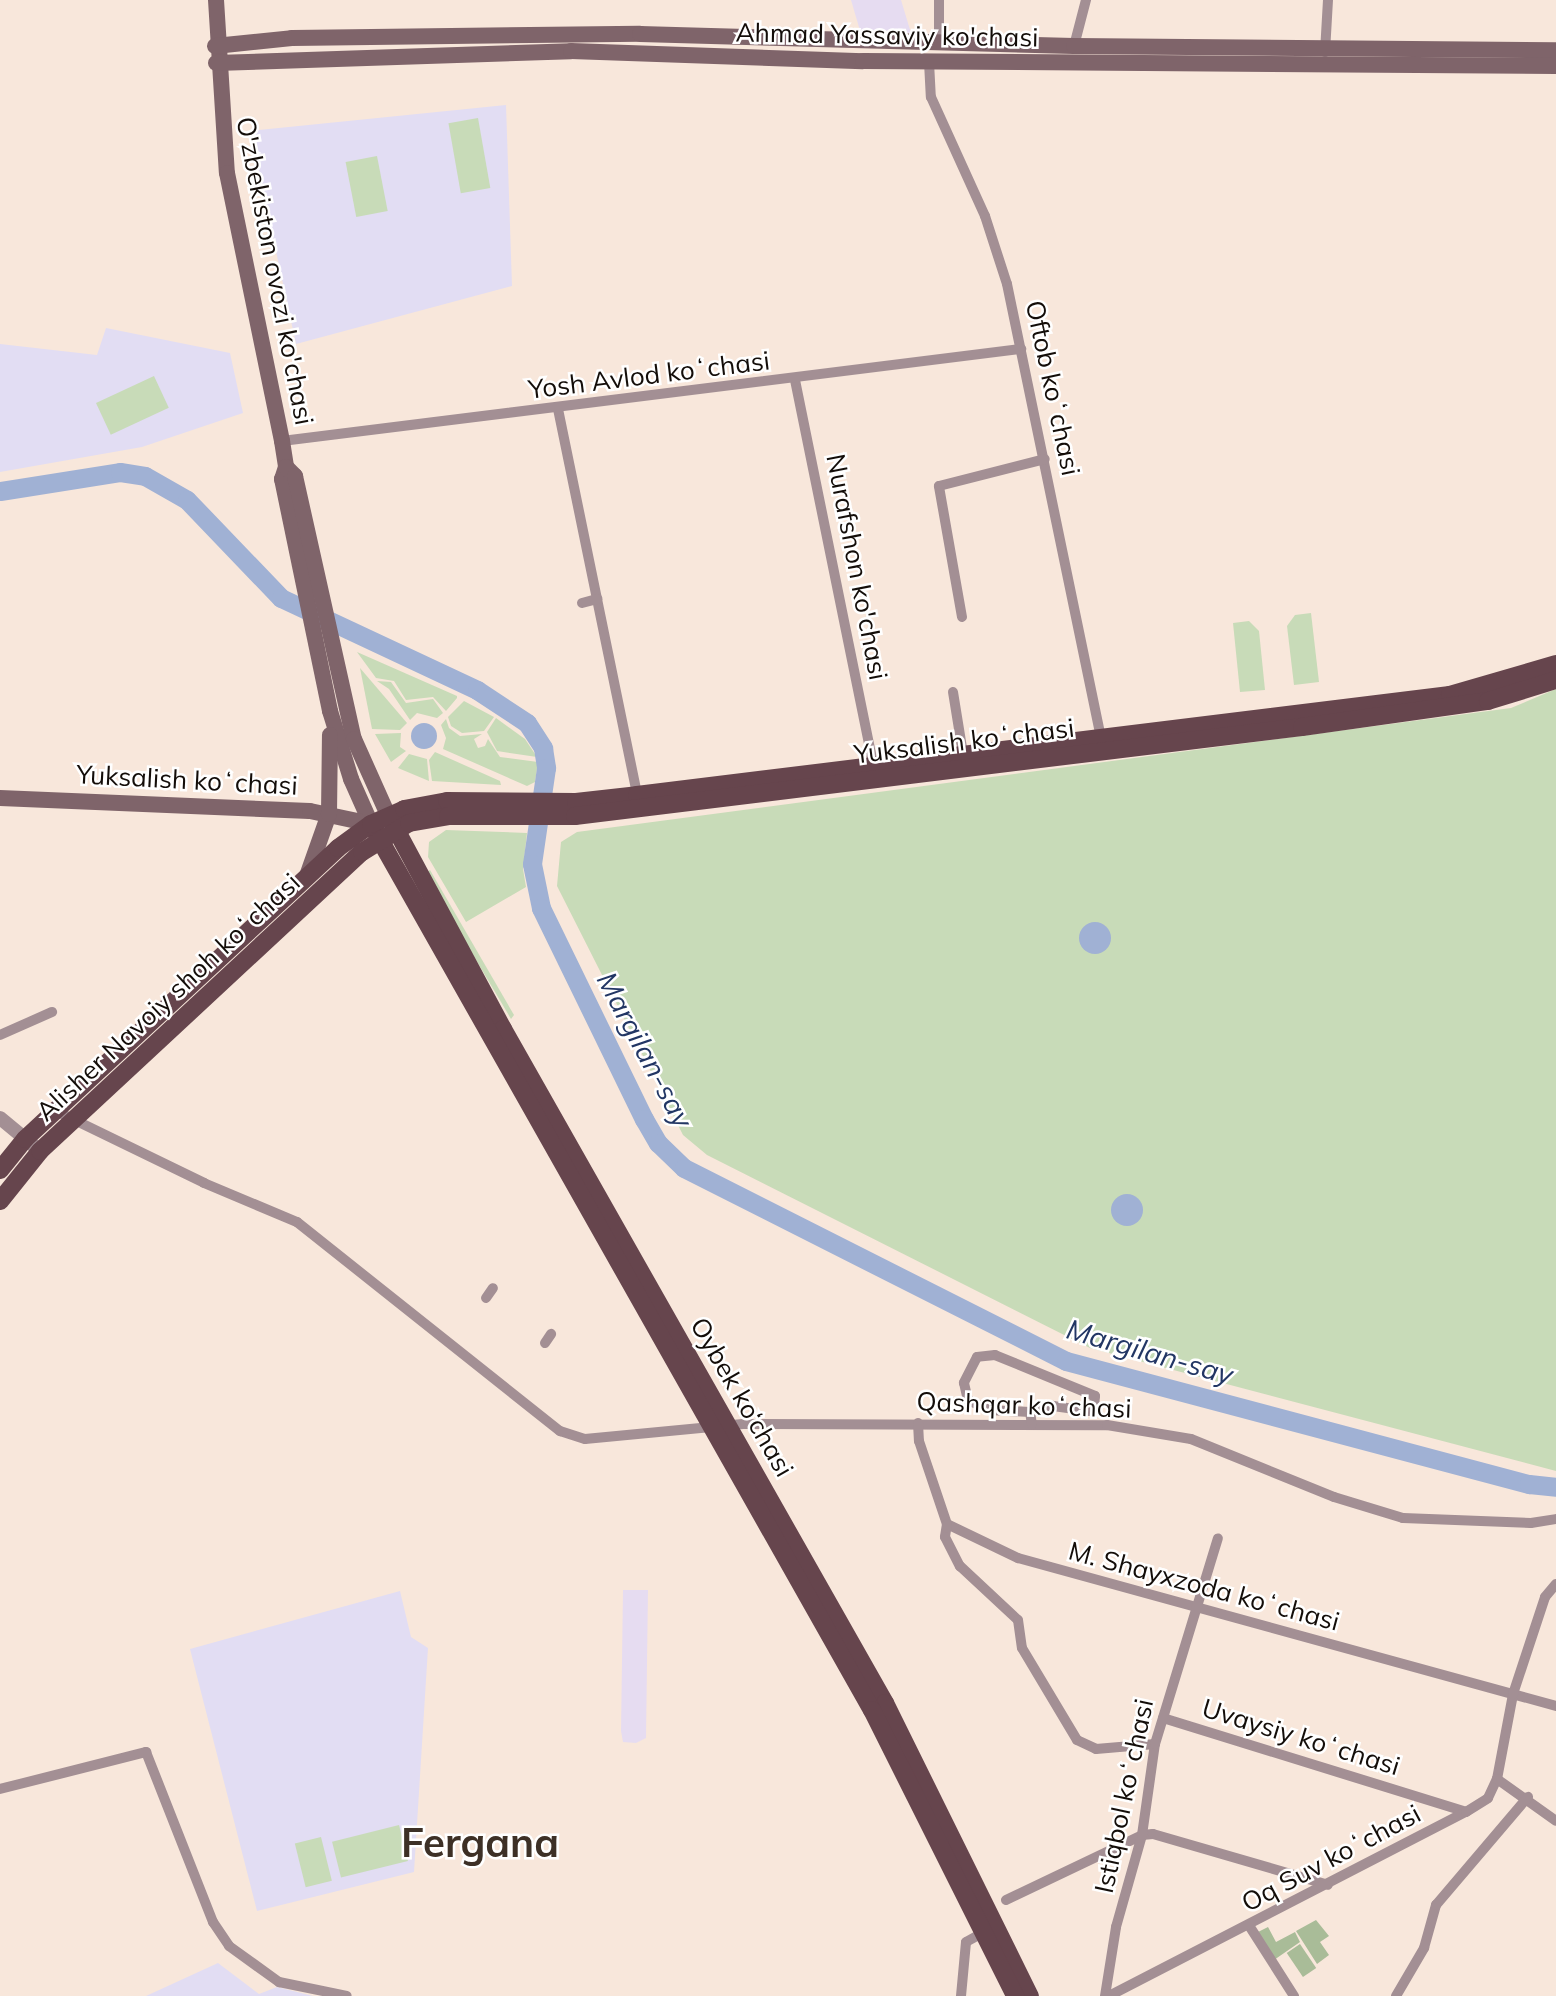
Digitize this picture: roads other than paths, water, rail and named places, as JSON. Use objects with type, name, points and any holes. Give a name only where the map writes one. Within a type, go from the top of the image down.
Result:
[{"type":"main road","name":"O'zbekiston ovozi ko'chasi","points":[[216,0],[216,63],[227,173],[286,467],[295,475],[314,593],[313,622],[330,712],[351,779],[375,832]]},
{"type":"main road","name":"Ahmad Yassaviy ko'chasi","points":[[215,46],[292,38],[526,34],[759,35],[1074,46],[1556,50]]},
{"type":"main road","name":"Ahmad Yassaviy ko'chasi","points":[[216,63],[571,51],[929,62],[1556,66]]},
{"type":"main road","name":"O'zbekiston ovozi ko'chasi","points":[[314,593],[331,636],[355,739],[392,822]]},
{"type":"main road","name":"Yuksalish koʻchasi","points":[[0,798],[329,814],[375,832],[392,822],[528,810],[576,809],[1450,695],[1556,664]]},
{"type":"main road","name":"Yuksalish koʻchasi","points":[[576,809],[637,795],[873,764],[1464,705],[1556,680]]},
{"type":"main road","points":[[306,878],[329,814],[330,712]]},
{"type":"main road","name":"Oybek ko‘chasi","points":[[392,822],[872,1710],[1015,1996]]},
{"type":"main road","name":"Oybek ko‘chasi","points":[[375,832],[718,1428],[885,1703],[1030,1996]]},
{"type":"main road","name":"Alisher Navoiy shoh koʻchasi","points":[[0,1170],[25,1139],[306,878],[375,832]]},
{"type":"main road","name":"Alisher Navoiy shoh koʻchasi","points":[[0,1201],[40,1151],[375,832]]},
{"type":"street","points":[[939,0],[939,43]]},
{"type":"street","points":[[1074,46],[1086,0]]},
{"type":"street","points":[[1325,65],[1328,0]]},
{"type":"street","name":"Oftob koʻchasi","points":[[929,62],[930,97],[985,216],[1021,349],[1103,742]]},
{"type":"street","name":"Yosh Avlod koʻchasi","points":[[282,441],[795,380],[1021,349]]},
{"type":"street","name":"Nurafshon ko'chasi","points":[[795,380],[873,764]]},
{"type":"street","points":[[558,409],[637,795]]},
{"type":"street","points":[[962,617],[939,486],[1045,459]]},
{"type":"street","points":[[582,603],[597,599]]},
{"type":"street","points":[[953,692],[963,754]]},
{"type":"street","points":[[0,1035],[52,1012]]},
{"type":"street","name":"Qashqar koʻchasi","points":[[56,1111],[297,1222],[560,1431],[585,1439],[718,1428],[918,1423],[1107,1425],[1191,1439],[1334,1497],[1403,1518],[1531,1523],[1556,1519]]},
{"type":"street","points":[[0,1118],[40,1151]]},
{"type":"street","points":[[486,1298],[494,1289]]},
{"type":"street","points":[[995,1355],[1095,1396],[1094,1407],[1088,1411],[1053,1406],[1030,1412],[989,1410],[968,1400],[964,1383],[977,1357],[995,1355]]},
{"type":"street","points":[[1030,1412],[1032,1425]]},
{"type":"street","points":[[918,1423],[919,1441],[947,1524],[945,1537],[960,1566],[1018,1620],[1023,1648],[1077,1740],[1096,1749],[1155,1744]]},
{"type":"street","name":"M. Shayxzoda koʻchasi","points":[[947,1524],[1018,1558],[1556,1706]]},
{"type":"street","name":"Istiqbol koʻchasi","points":[[1107,1996],[1116,1927],[1142,1835],[1155,1744],[1218,1538]]},
{"type":"street","points":[[1556,1584],[1545,1597],[1513,1694],[1497,1779],[1528,1797],[1556,1821]]},
{"type":"street","name":"Uvaysiy koʻchasi","points":[[1163,1718],[1466,1812]]},
{"type":"street","points":[[0,1789],[146,1752],[213,1922],[229,1946],[279,1982],[347,1996]]},
{"type":"street","name":"Oq Suv koʻchasi","points":[[1107,1996],[1250,1927],[1466,1812],[1488,1798],[1497,1779]]},
{"type":"street","points":[[1396,1996],[1424,1948],[1436,1905],[1528,1797]]},
{"type":"street","points":[[1006,1900],[1142,1835],[1153,1834],[1328,1885]]},
{"type":"street","points":[[1250,1927],[1294,1996]]},
{"type":"street","points":[[961,1996],[966,1942],[984,1932]]},
{"type":"water","points":[[424,723],[433,727],[437,736],[433,745],[424,749],[415,745],[411,736],[415,727]]},
{"type":"water","points":[[1095,922],[1106,927],[1111,938],[1106,949],[1095,954],[1084,949],[1079,938],[1084,927]]},
{"type":"water","points":[[1127,1194],[1138,1199],[1143,1210],[1138,1221],[1127,1226],[1116,1221],[1111,1210],[1116,1199]]},
{"type":"waterway","name":"Margilan-say","points":[[0,491],[120,472],[145,476],[187,500],[281,598],[477,690],[527,723],[543,748],[546,768],[532,864],[541,908],[644,1119],[658,1143],[684,1168],[1066,1361],[1529,1484],[1556,1487]]},
{"type":"district","name":"Fergana","points":[[480,1842]]}]
